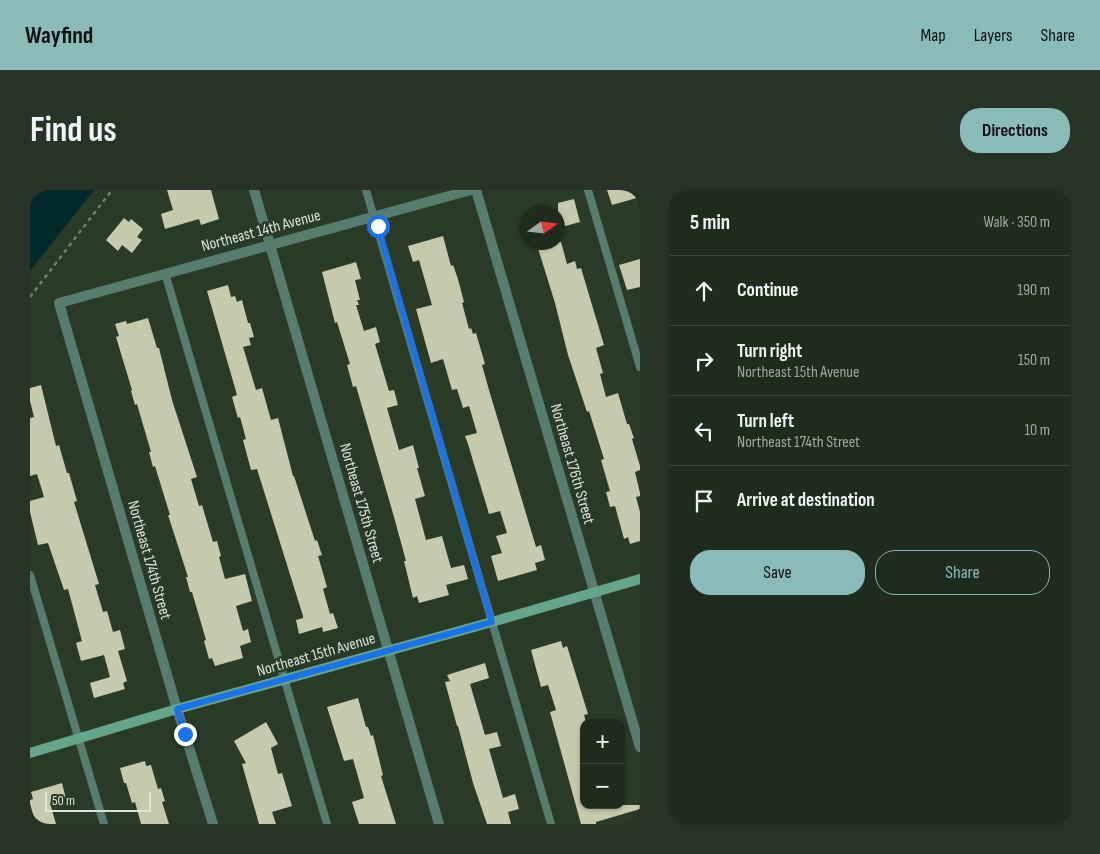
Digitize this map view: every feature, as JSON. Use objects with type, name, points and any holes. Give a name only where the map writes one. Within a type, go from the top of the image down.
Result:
[{"type":"street","name":"Northeast 175th Street","points":[[254,190],[439,824]]},
{"type":"street","name":"Northeast 14th Avenue","points":[[58,303],[471,190]]},
{"type":"street","name":"Northeast 176th Street","points":[[476,190],[640,747]]},
{"type":"street","name":"Northeast 174th Street","points":[[58,303],[177,709],[213,824]]},
{"type":"street","name":"Northeast 15th Avenue","points":[[30,753],[177,709],[640,579]]},
{"type":"lane","points":[[366,190],[551,824]]},
{"type":"lane","points":[[588,190],[640,367]]},
{"type":"lane","points":[[165,273],[327,824]]},
{"type":"lane","points":[[30,575],[104,824]]},
{"type":"path","points":[[30,297],[112,190]]},
{"type":"water","points":[[30,190],[94,190],[30,271]]},
{"type":"building","points":[[167,190],[211,190],[219,219],[201,225],[199,219],[165,229],[161,214],[173,210]]},
{"type":"building","points":[[607,190],[640,190],[640,197],[612,205]]},
{"type":"building","points":[[574,199],[580,222],[565,226],[565,205],[558,205],[558,203]]},
{"type":"building","points":[[124,218],[129,222],[131,219],[143,229],[137,237],[142,240],[132,253],[122,245],[118,251],[106,240]]},
{"type":"building","points":[[443,236],[451,266],[453,265],[458,279],[469,329],[471,328],[473,334],[476,333],[485,364],[482,365],[489,390],[536,547],[541,545],[545,560],[535,563],[537,570],[498,581],[491,556],[502,553],[496,536],[507,533],[500,511],[489,514],[465,436],[477,433],[469,406],[463,408],[457,389],[452,390],[443,359],[431,363],[416,309],[432,305],[419,260],[413,262],[408,246]]},
{"type":"building","points":[[538,250],[563,250],[567,264],[575,261],[577,269],[581,268],[604,345],[596,348],[603,373],[600,374],[606,397],[618,393],[627,424],[629,424],[634,438],[632,439],[640,466],[640,470],[635,472],[640,493],[640,496],[636,497],[640,512],[640,541],[630,544],[628,537],[624,539],[615,506],[610,507],[606,492],[610,491],[601,460],[604,459],[589,411],[587,412],[568,355],[555,303]]},
{"type":"building","points":[[640,259],[640,287],[627,290],[619,265]]},
{"type":"building","points":[[356,262],[361,279],[355,280],[360,300],[357,300],[359,305],[356,305],[364,331],[376,327],[380,342],[375,344],[389,391],[394,390],[398,405],[387,408],[399,450],[413,445],[419,468],[417,468],[425,496],[415,499],[426,540],[442,536],[451,568],[464,565],[468,579],[446,585],[449,595],[419,603],[417,596],[413,598],[404,561],[406,561],[394,517],[356,386],[353,387],[347,365],[350,364],[337,322],[335,323],[322,272]]},
{"type":"building","points":[[228,285],[231,297],[235,296],[237,302],[242,300],[248,323],[250,323],[254,337],[249,338],[251,345],[243,347],[256,390],[262,388],[271,420],[278,418],[293,476],[315,541],[317,540],[322,555],[318,556],[327,587],[323,589],[330,614],[333,613],[338,628],[323,632],[322,627],[299,634],[296,620],[303,618],[303,616],[257,469],[251,470],[243,440],[246,439],[232,397],[237,395],[207,291]]},
{"type":"building","points":[[148,318],[157,348],[159,348],[172,400],[197,477],[191,479],[199,506],[202,505],[213,542],[217,541],[225,579],[245,574],[252,601],[236,606],[243,631],[248,629],[251,642],[240,646],[243,658],[215,666],[212,658],[209,659],[204,641],[206,640],[186,577],[188,577],[168,515],[170,515],[155,466],[153,467],[149,452],[151,452],[137,404],[135,405],[116,337],[119,336],[115,324],[126,321],[127,324]]},
{"type":"building","points":[[41,385],[56,446],[59,445],[77,501],[74,502],[99,584],[95,585],[103,612],[107,611],[113,632],[120,630],[125,649],[118,651],[127,681],[123,683],[125,689],[94,698],[90,683],[110,677],[104,655],[81,661],[76,643],[82,641],[68,589],[64,590],[48,543],[38,545],[30,512],[30,501],[44,497],[37,474],[30,476],[30,418],[34,417],[30,401],[30,388]]},
{"type":"building","points":[[561,641],[563,648],[567,646],[588,714],[584,715],[585,719],[580,719],[580,809],[625,809],[625,805],[640,805],[640,809],[596,822],[596,824],[581,824],[550,712],[556,710],[548,685],[541,687],[531,650]]},
{"type":"building","points":[[485,663],[489,678],[470,684],[485,735],[497,732],[501,746],[489,749],[503,798],[515,794],[519,809],[508,812],[511,824],[487,824],[473,783],[445,682],[450,681],[447,675]]},
{"type":"building","points":[[358,698],[366,727],[368,727],[371,736],[373,735],[383,775],[381,776],[396,824],[359,824],[352,802],[364,798],[353,759],[344,761],[327,707]]},
{"type":"building","points":[[266,722],[278,744],[271,748],[278,774],[282,773],[292,806],[272,812],[276,824],[259,824],[242,764],[246,763],[234,741]]},
{"type":"building","points":[[145,761],[146,766],[151,765],[158,789],[161,788],[165,801],[162,802],[169,824],[141,824],[135,802],[132,803],[126,783],[124,783],[120,768]]},
{"type":"building","points":[[62,783],[66,799],[50,803],[56,824],[36,824],[30,804],[30,800],[33,799],[31,792]]},
{"type":"route","points":[[185,734],[177,709],[492,622],[378,226]]}]
